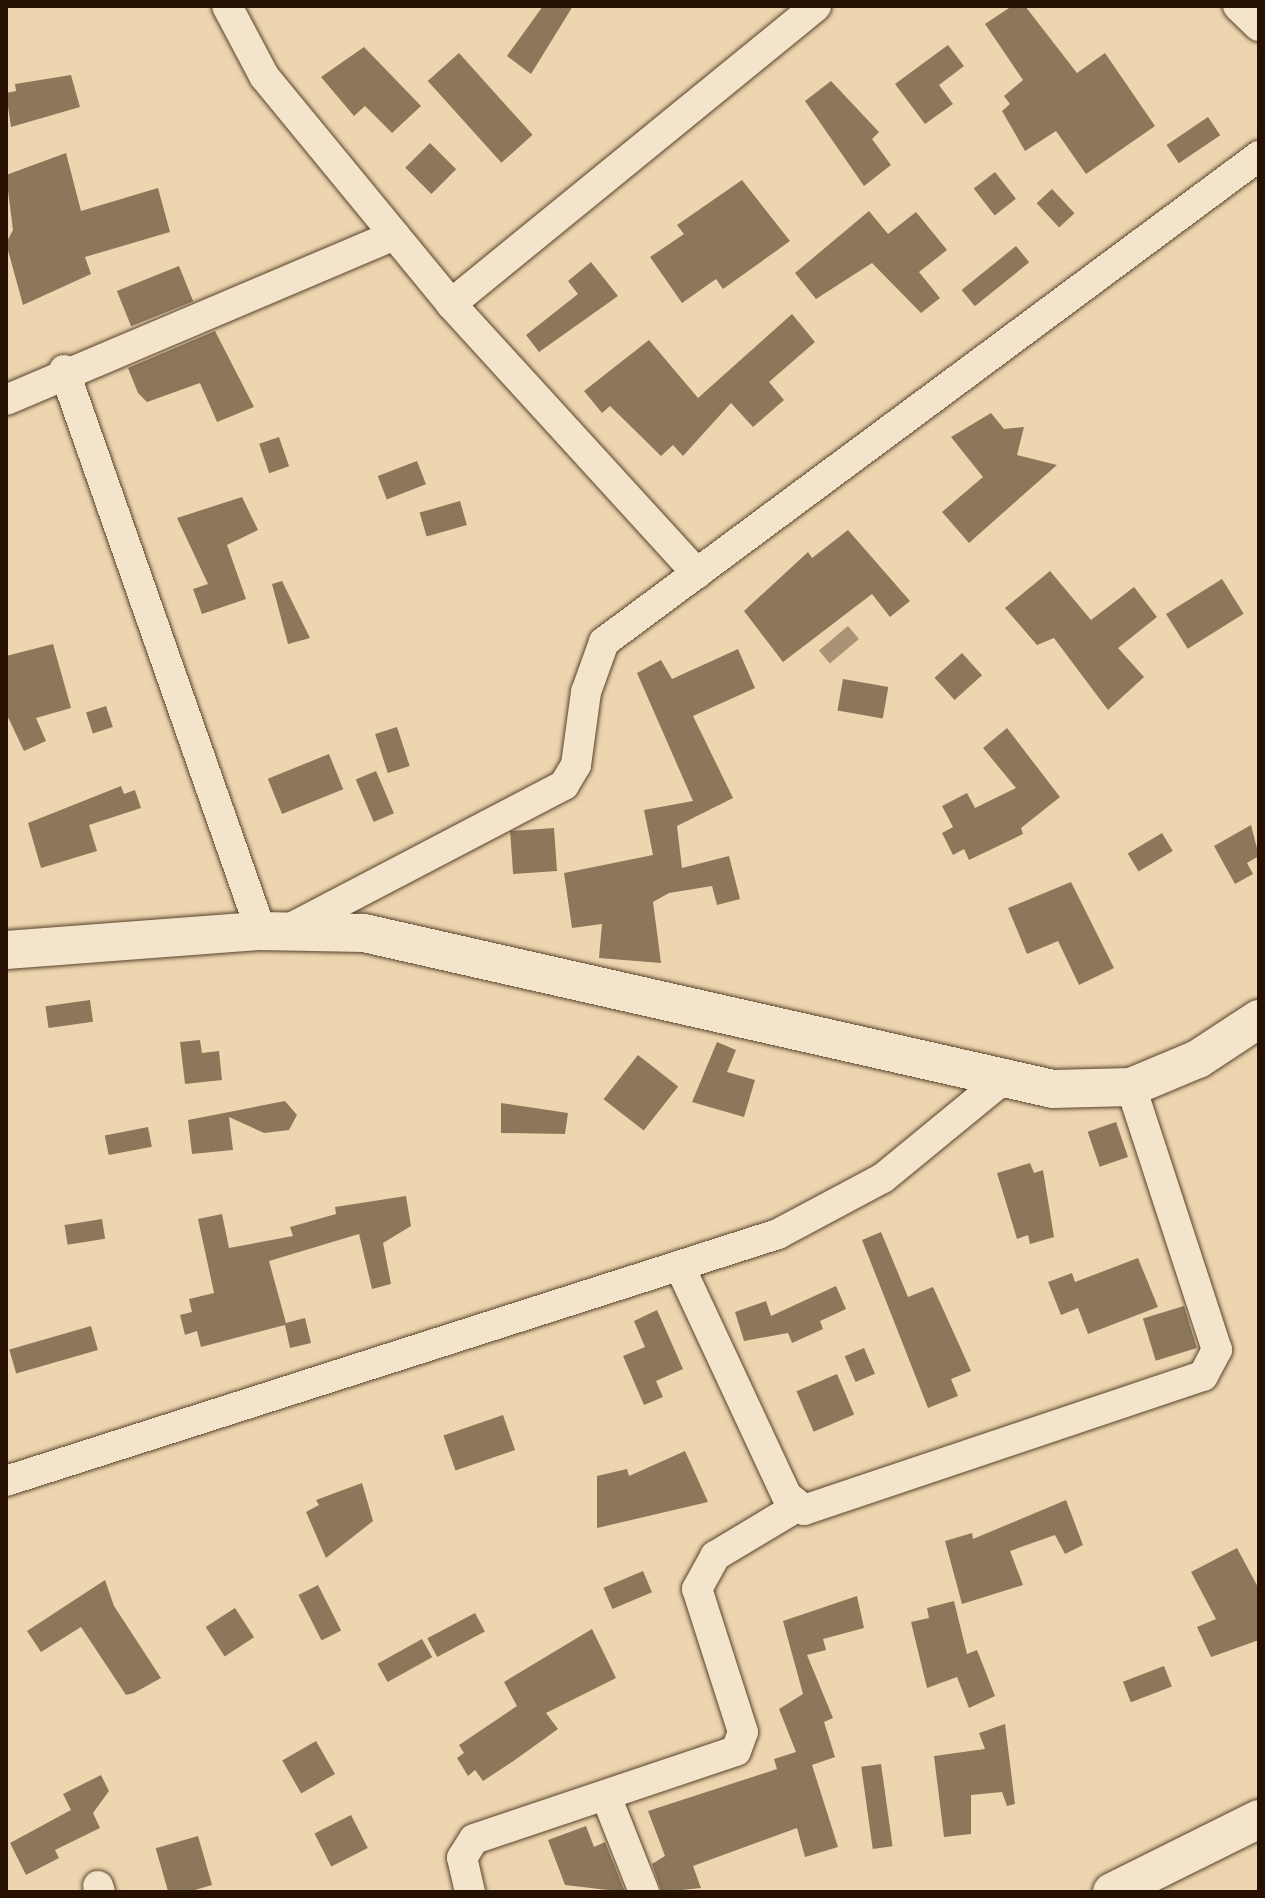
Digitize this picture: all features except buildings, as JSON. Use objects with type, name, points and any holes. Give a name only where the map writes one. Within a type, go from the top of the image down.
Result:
[{"type":"street","points":[[227,6],[264,76],[451,304],[697,573]]},
{"type":"street","points":[[451,304],[816,6]]},
{"type":"street","points":[[1238,6],[1259,26]]},
{"type":"street","points":[[273,931],[564,785],[576,765],[586,692],[604,642],[1259,156]]},
{"type":"street","points":[[6,400],[64,370],[394,235]]},
{"type":"street","points":[[64,370],[273,931]]},
{"type":"street","points":[[6,950],[273,931],[364,933],[1000,1082],[1131,1087],[1198,1059],[1259,1019]]},
{"type":"street","points":[[6,1481],[680,1267],[834,1208],[883,1178],[1000,1082]]},
{"type":"street","points":[[470,1892],[462,1858],[474,1839],[729,1756],[740,1744],[743,1732],[697,1589],[715,1556],[797,1507],[813,1511],[1203,1376],[1213,1365],[1217,1350],[1131,1087]]},
{"type":"street","points":[[680,1267],[797,1507]]},
{"type":"street","points":[[606,1796],[644,1892]]},
{"type":"street","points":[[1112,1892],[1259,1819]]},
{"type":"shaded area","points":[[848,626],[859,639],[830,663],[819,650]]}]
